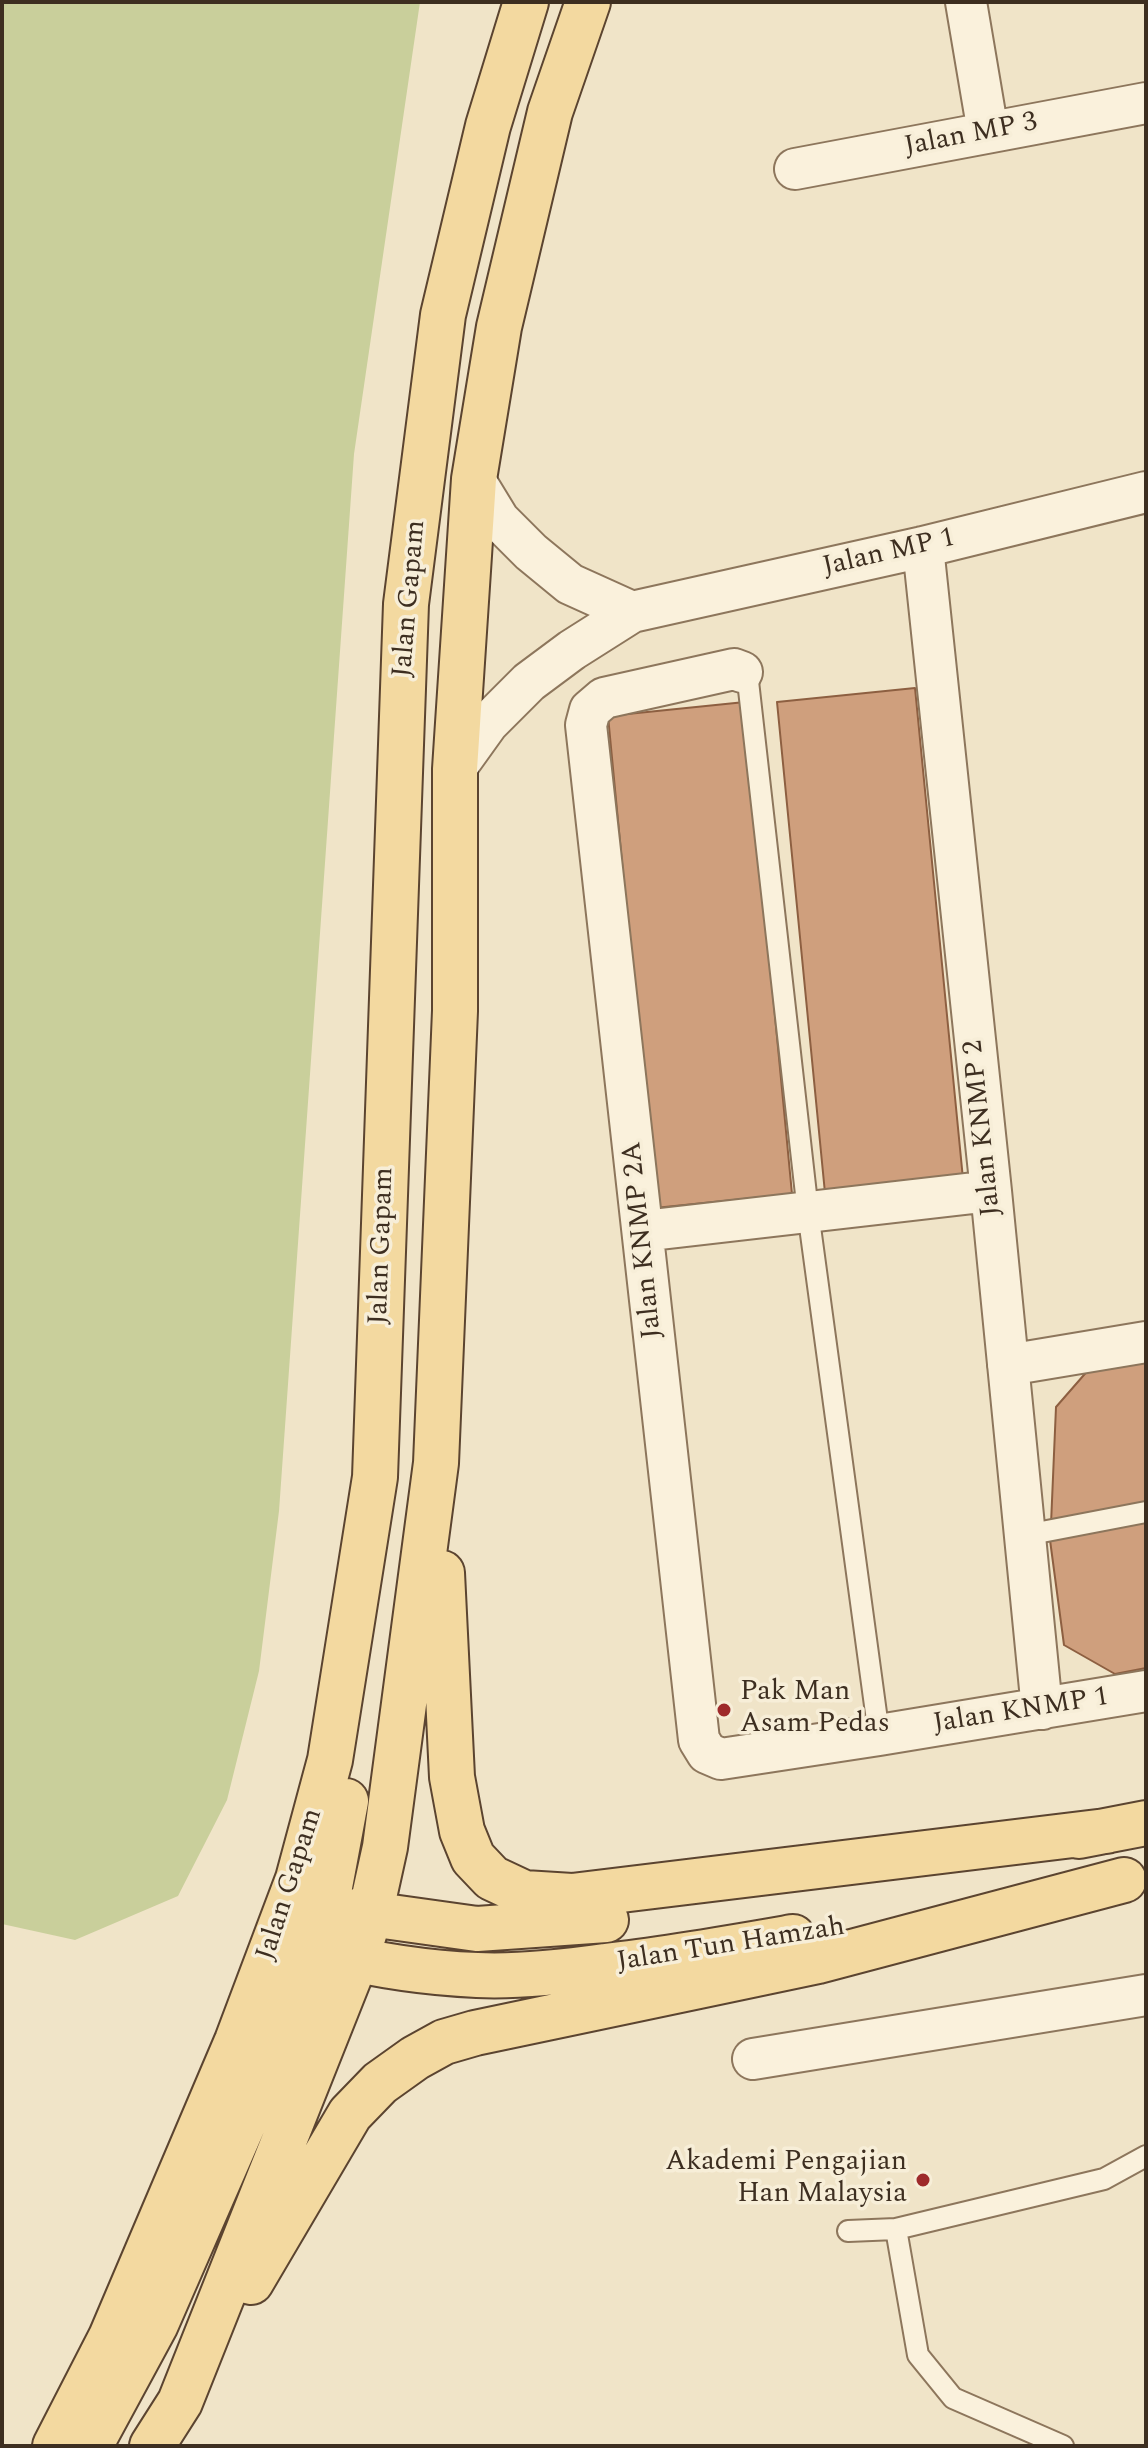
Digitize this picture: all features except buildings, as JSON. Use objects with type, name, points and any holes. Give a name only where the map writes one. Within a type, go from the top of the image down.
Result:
[{"type":"main road","name":"Jalan Gapam","points":[[55,2446],[111,2337],[237,2041],[298,1879],[330,1760],[375,1477],[406,604],[443,315],[488,126],[526,2]]},
{"type":"main road","name":"Jalan Gapam","points":[[152,2446],[180,2402],[335,1955],[370,1915],[385,1847],[436,1463],[455,1011],[455,769],[474,479],[502,312],[550,112],[588,2]]},
{"type":"main road","points":[[436,1463],[452,1777],[467,1845],[473,1858],[492,1878],[524,1893],[572,1896],[1126,1827]]},
{"type":"main road","points":[[90,2446],[156,2324],[239,2138],[335,1955],[326,1908],[362,1692],[361,1563]]},
{"type":"main road","name":"Jalan Tun Hamzah","points":[[326,1908],[477,1929],[612,1920],[834,1884],[1126,1827]]},
{"type":"main road","points":[[180,2402],[350,2114],[380,2083],[444,2042],[818,1961],[1135,1878]]},
{"type":"main road","name":"Jalan Tun Hamzah","points":[[335,1955],[451,1973],[548,1973],[673,1958],[1135,1878]]},
{"type":"street","points":[[966,2],[988,132]]},
{"type":"street","name":"Jalan MP 3","points":[[795,169],[1146,103]]},
{"type":"street","points":[[474,479],[499,520],[531,552],[570,584],[632,612]]},
{"type":"street","name":"Jalan MP 1","points":[[455,769],[488,723],[529,682],[632,612],[923,547],[1146,492]]},
{"type":"street","name":"Jalan KNMP 2","points":[[923,547],[1042,1709]]},
{"type":"street","name":"Jalan KNMP 2A","points":[[707,1753],[699,1740],[586,725],[590,710],[604,698],[734,669],[742,672]]},
{"type":"street","points":[[643,1231],[991,1191]]},
{"type":"street","points":[[1008,1365],[1146,1342]]},
{"type":"street","name":"Jalan KNMP 1","points":[[707,1753],[721,1759],[1146,1691]]},
{"type":"street","points":[[753,2059],[1146,1995]]},
{"type":"lane","points":[[742,672],[748,681],[808,1212],[879,1735]]},
{"type":"lane","points":[[1026,1535],[1146,1512]]},
{"type":"lane","points":[[848,2231],[896,2229],[1104,2179],[1146,2156]]},
{"type":"lane","points":[[896,2229],[918,2355],[953,2398],[1063,2446]]},
{"type":"green space","points":[[2,2],[420,2],[354,454],[279,1511],[259,1671],[227,1800],[178,1896],[75,1940],[2,1924]]},
{"type":"place","name":"Pak Man Asam Pedas","points":[[724,1710]]},
{"type":"place","name":"Akademi Pengajian Han Malaysia","points":[[923,2180]]}]
